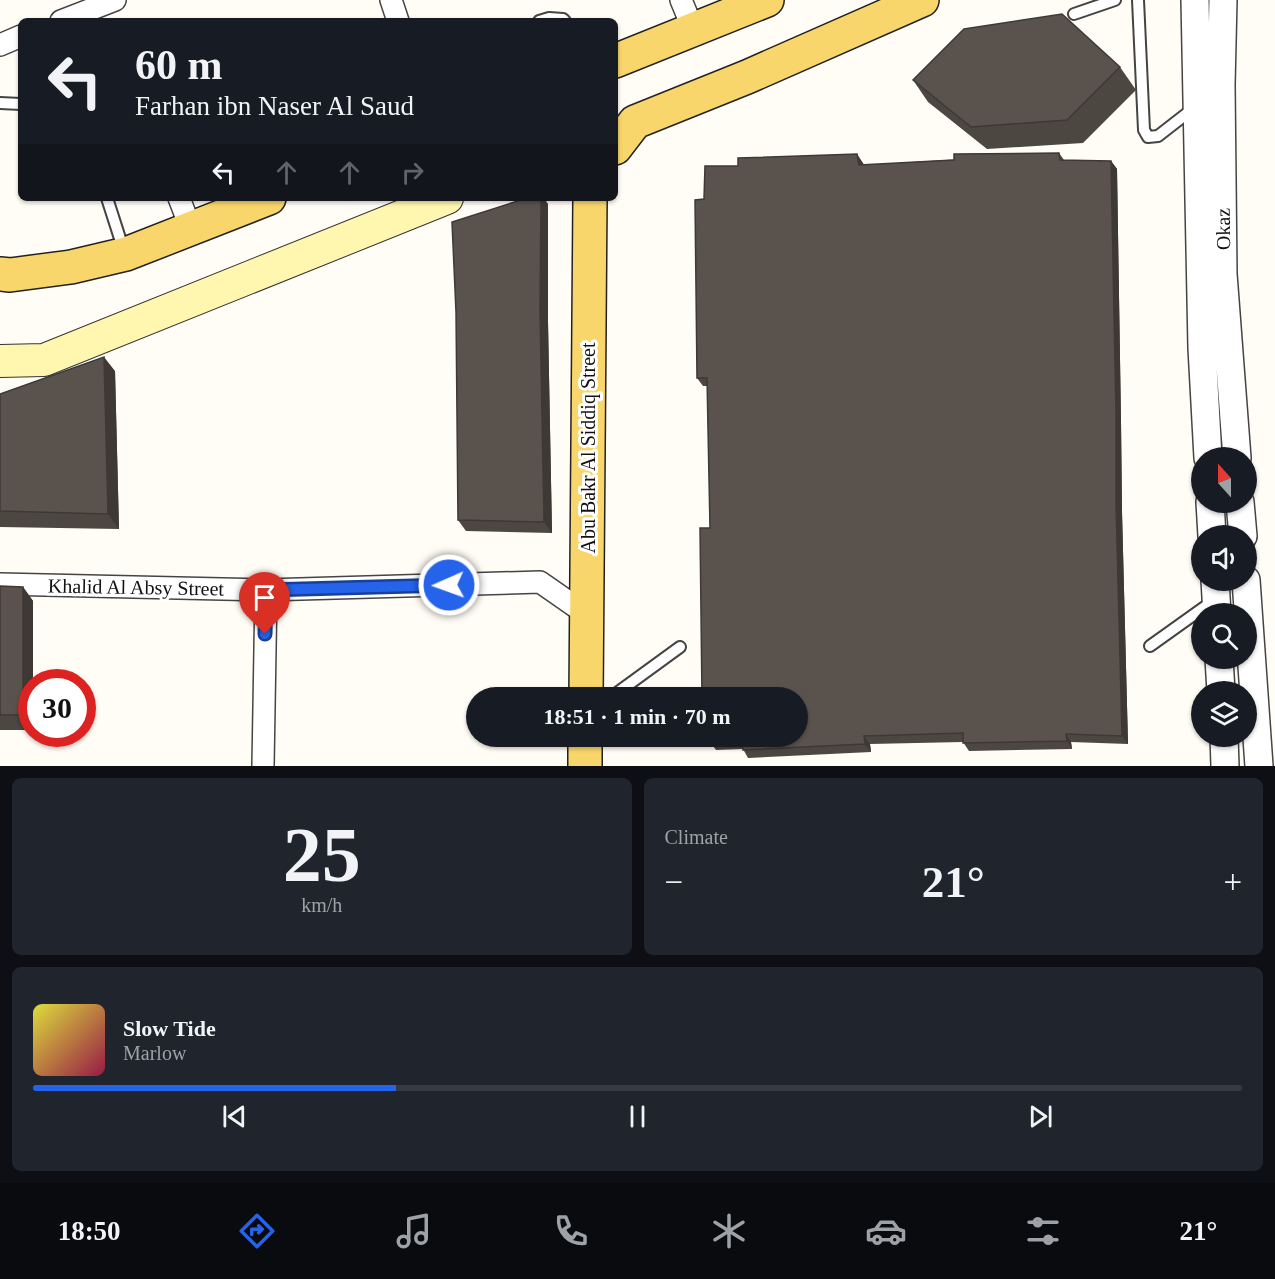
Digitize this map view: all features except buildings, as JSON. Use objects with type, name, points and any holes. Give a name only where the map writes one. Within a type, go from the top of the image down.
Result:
[{"type":"main road","points":[[618,59],[704,14],[767,0]]},
{"type":"main road","points":[[618,141],[625,126],[747,77],[922,0]]},
{"type":"main road","points":[[0,274],[10,275],[71,267],[126,254],[261,201]]},
{"type":"main road","points":[[0,362],[44,360],[440,201]]},
{"type":"main road","name":"Abu Bakr Al Siddiq Street","points":[[585,687],[590,201]]},
{"type":"main road","points":[[585,747],[585,766]]},
{"type":"street","points":[[391,0],[397,18]]},
{"type":"street","points":[[1195,0],[1202,348],[1207,447]]},
{"type":"street","name":"Okaz","points":[[1223,0],[1221,85],[1223,274],[1236,447]]},
{"type":"street","points":[[72,18],[109,8]]},
{"type":"street","points":[[0,45],[18,37]]},
{"type":"street","points":[[179,201],[191,229]]},
{"type":"street","name":"Khalid Al Absy Street","points":[[0,584],[105,593],[540,582],[586,614]]},
{"type":"street","points":[[263,766],[266,590]]},
{"type":"street","points":[[1247,591],[1259,766]]},
{"type":"street","points":[[1225,747],[1226,766]]},
{"type":"lane","points":[[1074,14],[1115,0]]},
{"type":"lane","points":[[1138,0],[1144,130],[1148,137],[1158,136],[1197,105]]},
{"type":"lane","points":[[0,103],[18,104]]},
{"type":"lane","points":[[108,201],[126,254]]},
{"type":"lane","points":[[1150,646],[1216,598]]},
{"type":"lane","points":[[625,687],[680,647]]},
{"type":"route","points":[[265,634],[266,590],[449,585]]}]
